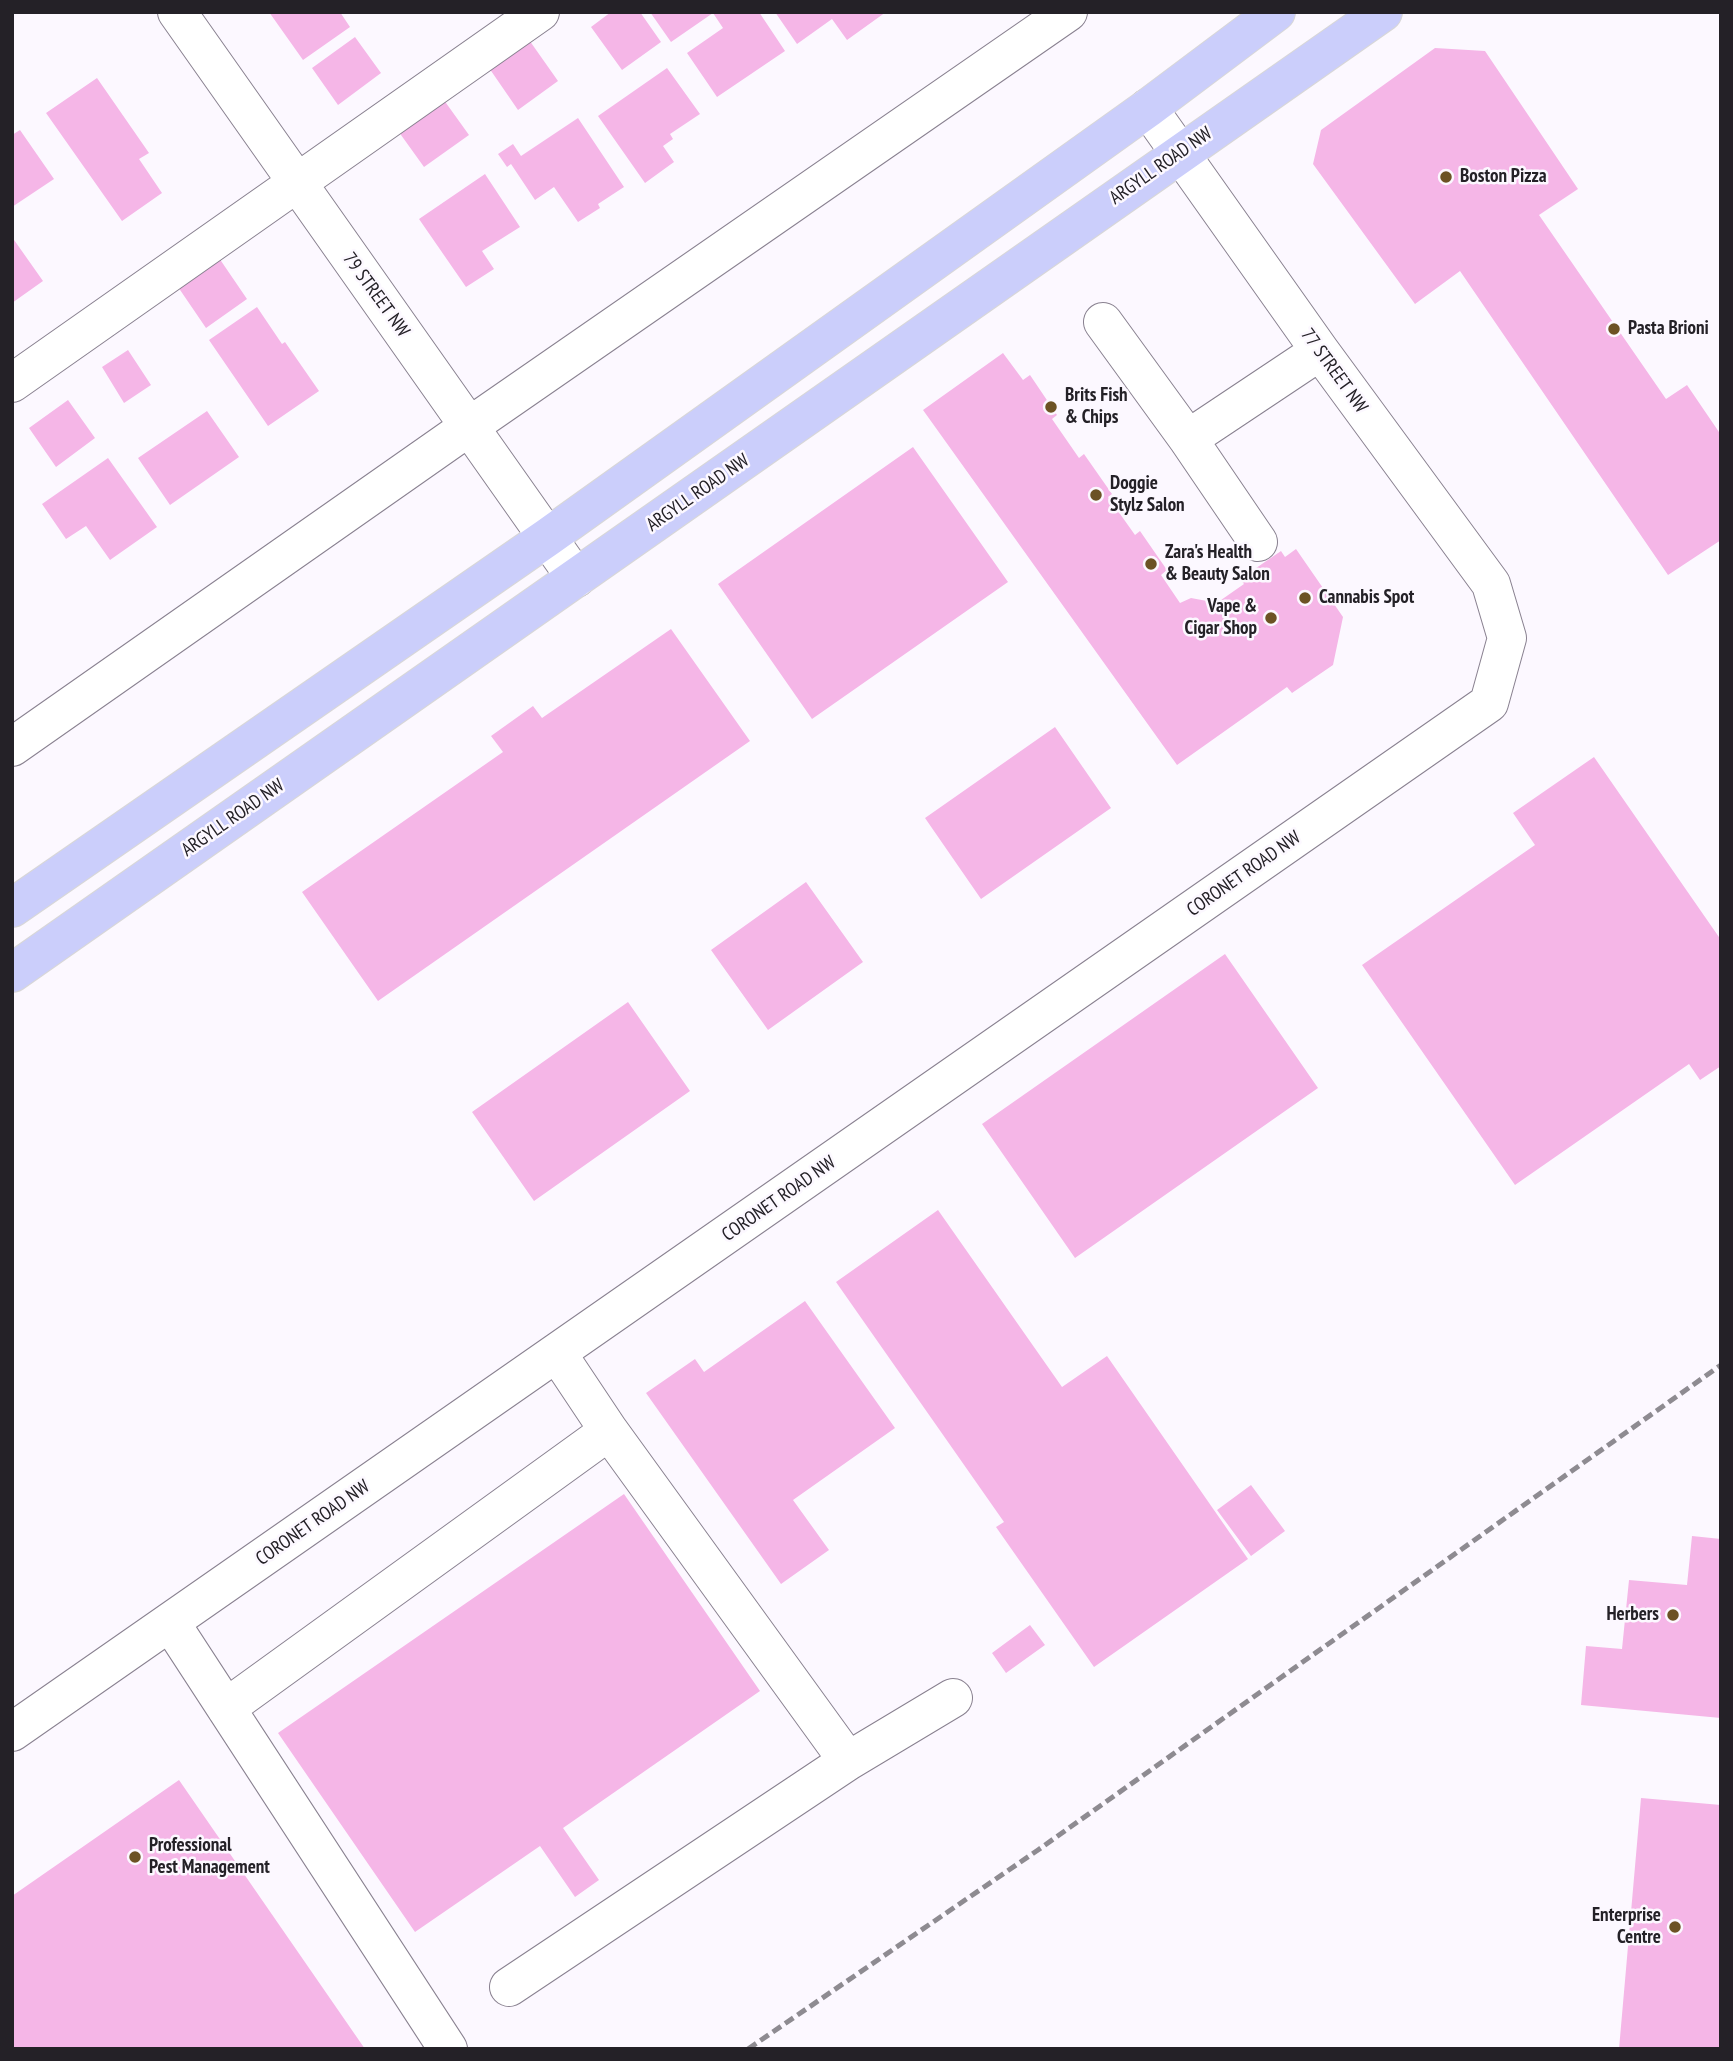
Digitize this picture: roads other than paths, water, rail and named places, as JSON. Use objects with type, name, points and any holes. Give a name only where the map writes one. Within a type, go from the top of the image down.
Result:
[{"type":"main road","points":[[12,908],[548,537],[1148,108],[1276,12]]},
{"type":"main road","name":"ARGYLL ROAD NW","points":[[12,973],[1383,12]]},
{"type":"street","name":"79 STREET NW","points":[[177,12],[576,578]]},
{"type":"street","points":[[12,383],[540,12]]},
{"type":"street","points":[[12,747],[1068,12]]},
{"type":"street","name":"77 STREET NW","points":[[1148,108],[1320,351],[1491,584],[1507,638]]},
{"type":"street","points":[[1103,322],[1258,542]]},
{"type":"street","points":[[1188,439],[1320,351]]},
{"type":"street","name":"CORONET ROAD NW","points":[[12,1732],[1489,703],[1507,638]]},
{"type":"street","points":[[557,1353],[609,1431],[848,1761]]},
{"type":"street","points":[[226,1708],[609,1431]]},
{"type":"street","points":[[170,1622],[448,2049]]},
{"type":"street","points":[[509,1987],[848,1761],[953,1698]]},
{"type":"railway","points":[[748,2049],[1038,1850],[1721,1365]]},
{"type":"place","name":"Boston Pizza","points":[[1446,177]]},
{"type":"place","name":"Pasta Brioni","points":[[1614,329]]},
{"type":"place","name":"Brits Fish & Chips","points":[[1051,407]]},
{"type":"place","name":"Doggie Stylz Salon","points":[[1096,495]]},
{"type":"place","name":"Zara's Health & Beauty Salon","points":[[1151,564]]},
{"type":"place","name":"Cannabis Spot","points":[[1305,598]]},
{"type":"place","name":"Vape & Cigar Shop","points":[[1271,618]]},
{"type":"place","name":"Herbers","points":[[1673,1615]]},
{"type":"place","name":"Professional Pest Management","points":[[135,1857]]},
{"type":"place","name":"Enterprise Centre","points":[[1675,1927]]}]
